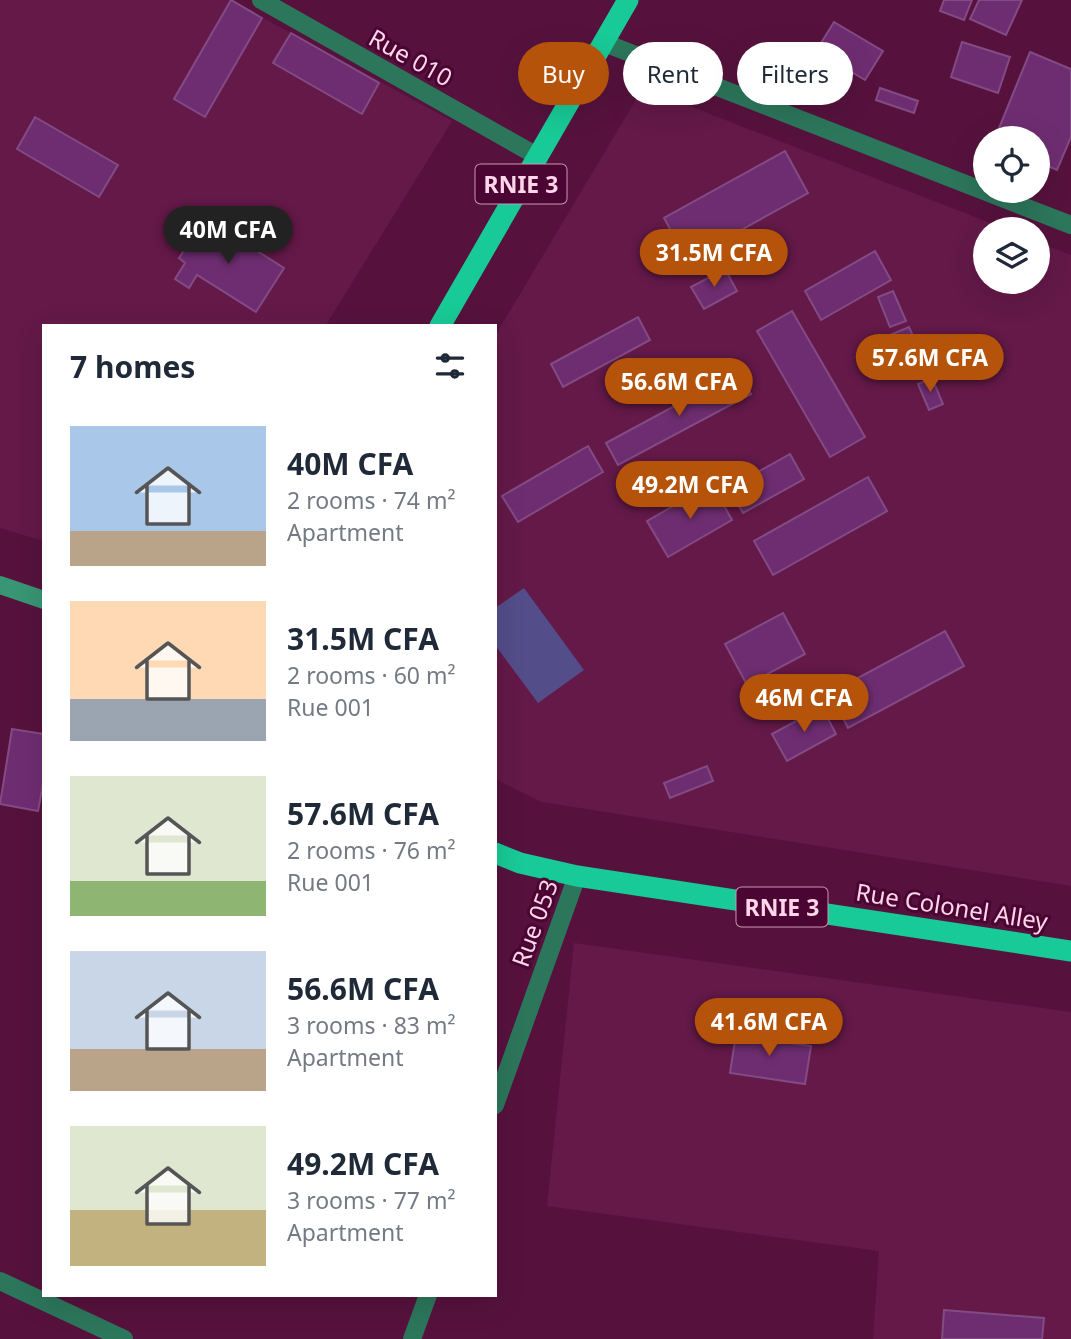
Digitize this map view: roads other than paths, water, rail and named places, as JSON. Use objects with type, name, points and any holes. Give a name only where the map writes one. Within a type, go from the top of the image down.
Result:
[{"type":"highway","name":"RNIE 3","points":[[441,324],[628,0]]},
{"type":"highway","name":"Rue Colonel Alley","points":[[497,854],[520,863],[577,876],[1071,951]]},
{"type":"street","name":"Rue 010","points":[[261,0],[537,156]]},
{"type":"street","points":[[603,41],[1071,225]]},
{"type":"street","points":[[0,585],[42,599]]},
{"type":"street","name":"Rue 053","points":[[497,1099],[577,876]]},
{"type":"street","points":[[0,1281],[124,1339]]},
{"type":"street","points":[[412,1339],[427,1297]]}]
